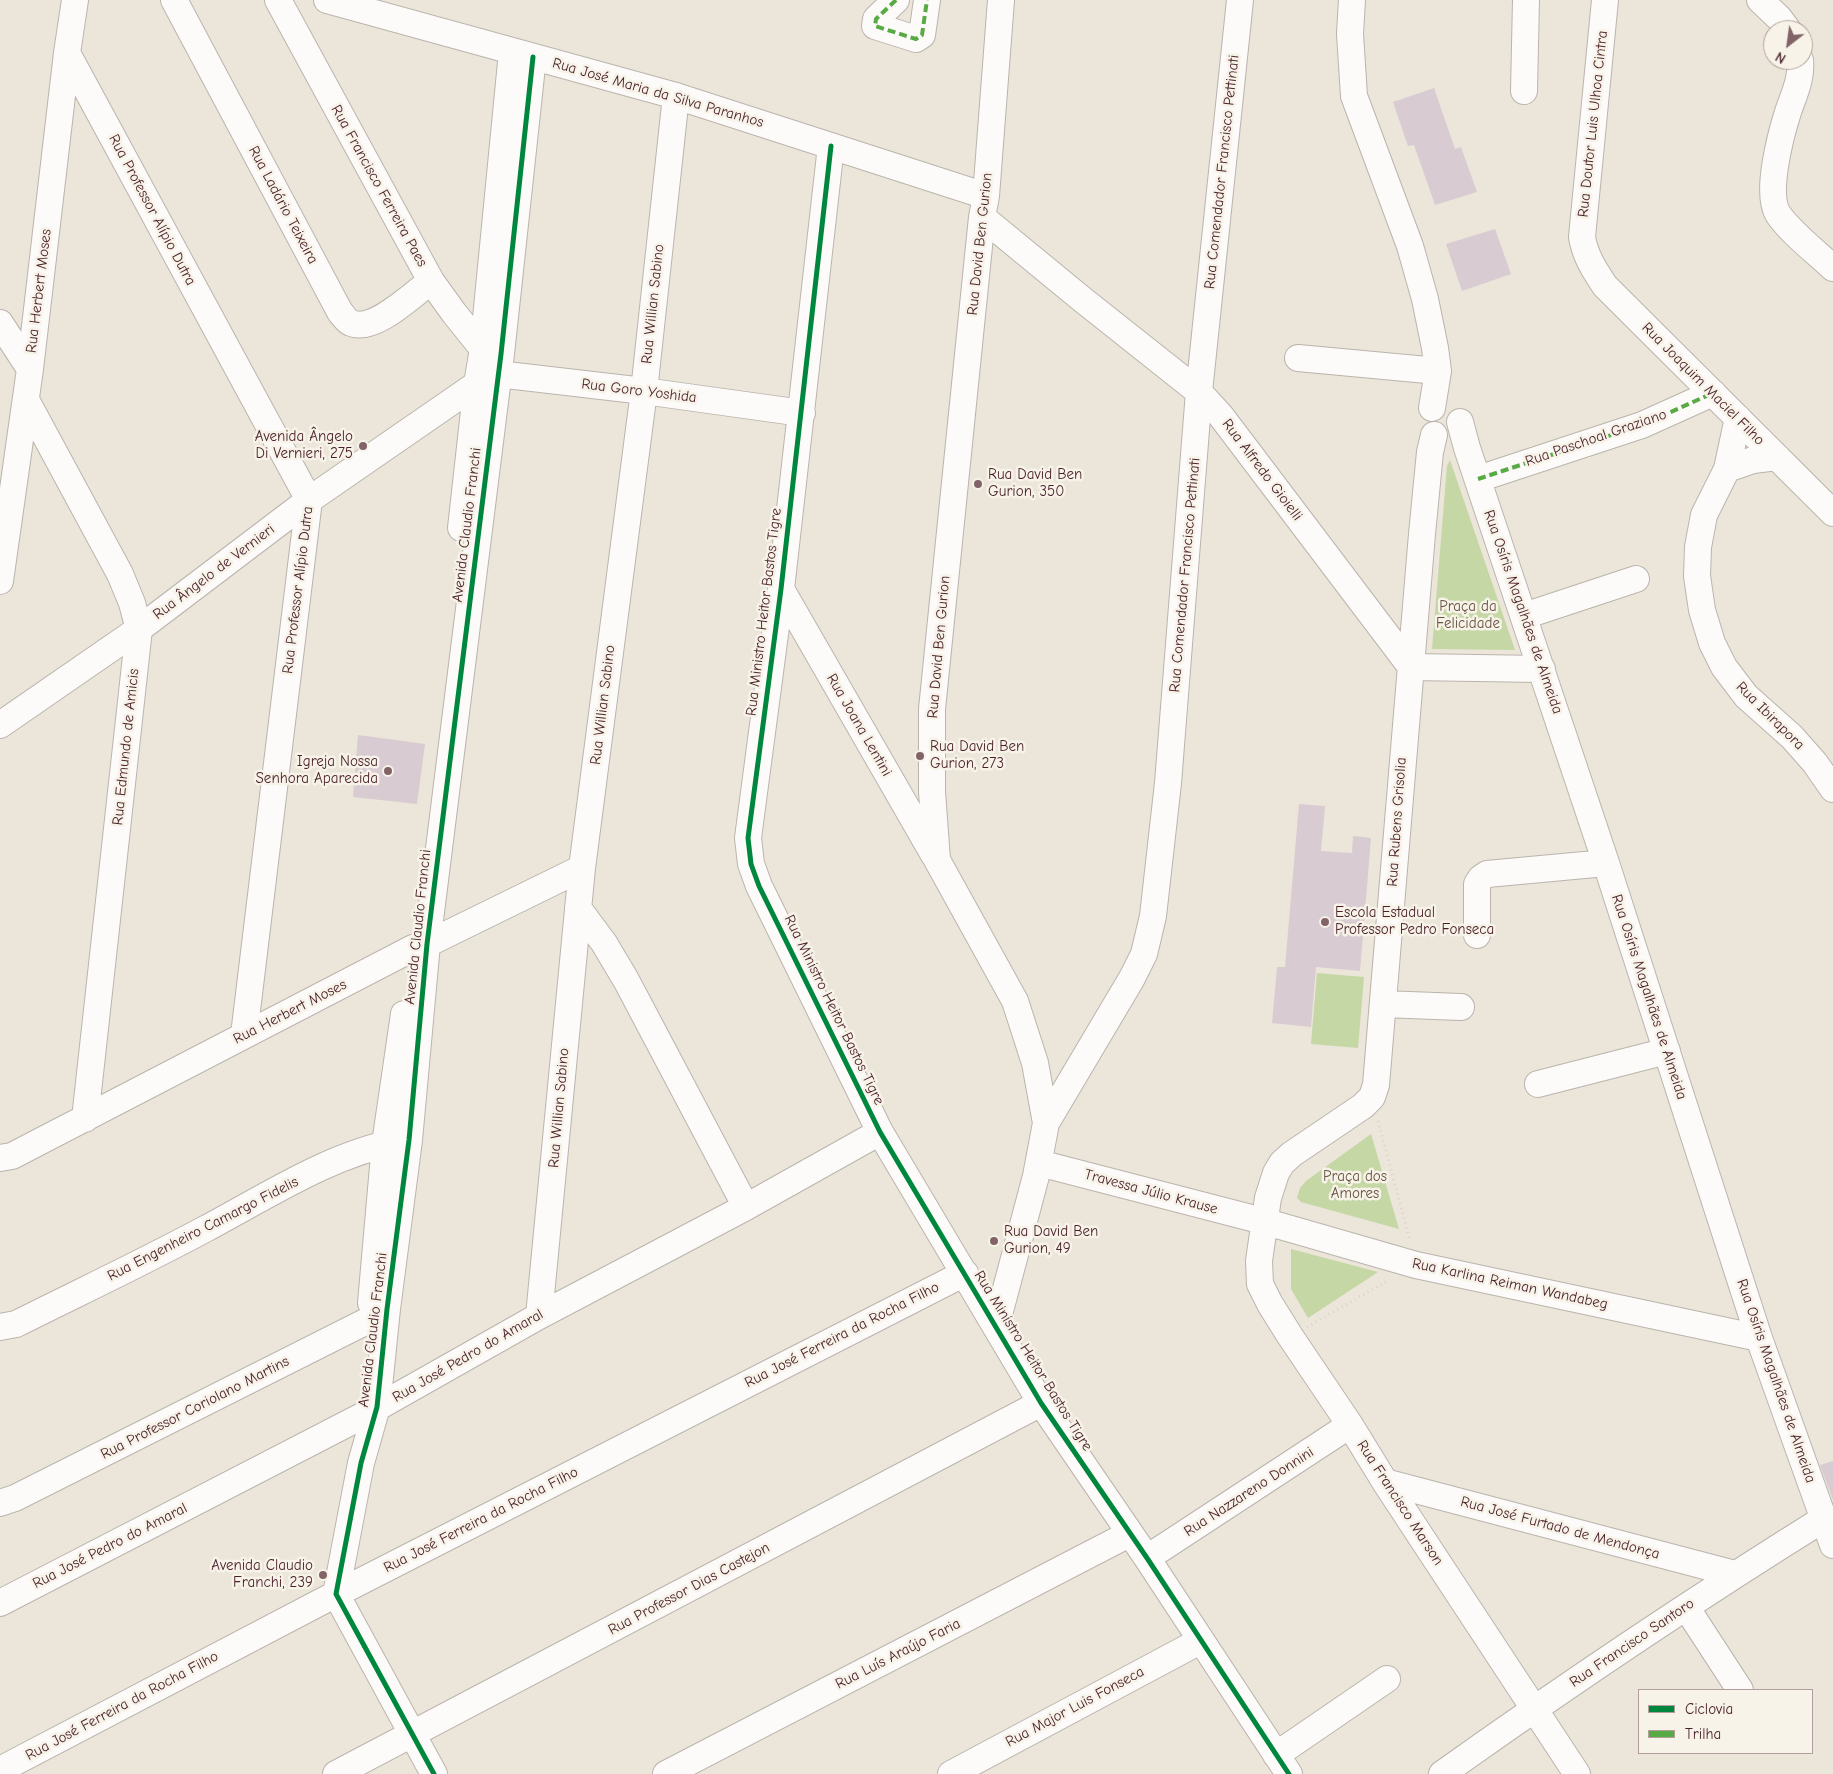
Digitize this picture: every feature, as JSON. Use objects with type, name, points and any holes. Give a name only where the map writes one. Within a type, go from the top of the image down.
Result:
[{"type":"street","name":"Rua Herbert Moses","points":[[0,581],[26,400],[75,0]]},
{"type":"street","name":"Rua Ladário Teixeira","points":[[174,0],[340,312],[349,322],[361,325],[380,320],[431,280]]},
{"type":"street","name":"Rua Francisco Ferreira Paes","points":[[278,0],[431,280],[490,365]]},
{"type":"street","name":"Rua José Maria da Silva Paranhos","points":[[327,0],[676,96],[831,146],[984,207]]},
{"type":"street","points":[[896,0],[876,19],[875,26],[916,39],[922,35],[927,0]]},
{"type":"street","name":"Rua David Ben Gurion","points":[[996,1326],[1038,1163],[1046,1124],[1035,1064],[1015,1001],[937,860],[932,792],[932,709],[984,207],[1001,0]]},
{"type":"street","name":"Rua Comendador Francisco Pettinati","points":[[1046,1124],[1132,978],[1144,954],[1153,916],[1168,783],[1200,392],[1240,0]]},
{"type":"street","name":"Rua Osíris Magalhães de Almeida","points":[[1352,0],[1350,34],[1354,96],[1410,246],[1425,299],[1450,426],[1478,479],[1606,863],[1759,1338],[1825,1518],[1833,1545]]},
{"type":"street","points":[[1524,91],[1526,0]]},
{"type":"street","name":"Rua Doutor Luis Ulhoa Cintra","points":[[1584,247],[1582,237],[1605,0]]},
{"type":"street","points":[[1760,0],[1780,20]]},
{"type":"street","name":"Rua Professor Alípio Dutra","points":[[67,53],[309,500],[244,1035]]},
{"type":"street","name":"Avenida Claudio Franchi","points":[[336,1594],[371,1411],[378,1314],[397,1142],[490,365],[523,54]]},
{"type":"street","points":[[1801,70],[1778,149],[1773,191],[1774,204],[1777,213],[1787,224],[1833,268]]},
{"type":"street","name":"Rua Willian Sabino","points":[[539,1316],[582,868],[644,391],[676,96]]},
{"type":"street","name":"Rua Ministro Heitor Bastos Tigre","points":[[831,146],[781,589],[748,838],[751,864],[759,886],[880,1132],[1041,1403],[1147,1558],[1283,1765]]},
{"type":"street","name":"Rua Alfredo Gioielli","points":[[984,207],[1083,300],[1200,392],[1221,416],[1411,667]]},
{"type":"street","name":"Rua Joaquim Maciel Filho","points":[[1584,247],[1605,286],[1833,513]]},
{"type":"street","points":[[0,323],[30,369]]},
{"type":"street","points":[[1298,358],[1438,371]]},
{"type":"street","name":"Rua Ângelo de Vernieri","points":[[0,725],[139,629],[490,365]]},
{"type":"street","name":"Rua Goro Yoshida","points":[[490,365],[644,391],[802,413]]},
{"type":"street","name":"Rua Paschoal Graziano","points":[[1478,479],[1642,425],[1713,393]]},
{"type":"street","name":"Rua Edmundo de Amicis","points":[[26,400],[120,574],[132,603],[139,629],[85,1119]]},
{"type":"street","name":"Rua Ibirapora","points":[[1738,418],[1727,469],[1704,515],[1698,547],[1697,576],[1702,610],[1712,643],[1724,668],[1746,696],[1792,737],[1815,763],[1833,788]]},
{"type":"street","name":"Rua Rubens Grisolia","points":[[1372,1096],[1376,1085],[1430,452],[1450,426]]},
{"type":"street","points":[[1727,469],[1753,460],[1777,457]]},
{"type":"street","points":[[1524,616],[1636,579]]},
{"type":"street","name":"Rua Joana Lentini","points":[[781,589],[937,860]]},
{"type":"street","points":[[1411,667],[1542,669]]},
{"type":"street","points":[[1478,935],[1477,884],[1487,874],[1606,863]]},
{"type":"street","name":"Rua Herbert Moses","points":[[0,1158],[12,1156],[420,946],[582,868]]},
{"type":"street","points":[[578,908],[604,943],[626,980],[746,1207]]},
{"type":"street","points":[[1383,1004],[1460,1007]]},
{"type":"street","points":[[1538,1084],[1667,1051]]},
{"type":"street","points":[[1264,1221],[1276,1174],[1282,1163],[1292,1154],[1358,1110],[1372,1096]]},
{"type":"street","name":"Rua José Pedro do Amaral","points":[[0,1603],[371,1411],[539,1316],[746,1207],[880,1132]]},
{"type":"street","name":"Rua Engenheiro Camargo Fidelis","points":[[0,1327],[16,1324],[190,1237],[333,1162],[397,1142]]},
{"type":"street","name":"Travessa Júlio Krause","points":[[1038,1163],[1264,1221]]},
{"type":"street","name":"Rua Karlina Reiman Wandabeg","points":[[1264,1221],[1416,1264],[1759,1338]]},
{"type":"street","name":"Rua Francisco Marson","points":[[1264,1221],[1259,1261],[1260,1284],[1270,1304],[1577,1774]]},
{"type":"street","name":"Rua José Ferreira da Rocha Filho","points":[[0,1770],[336,1594],[964,1273]]},
{"type":"street","name":"Rua Professor Coriolano Martins","points":[[0,1503],[16,1498],[378,1314]]},
{"type":"street","name":"Rua Professor Dias Castejon","points":[[336,1774],[1041,1403]]},
{"type":"street","name":"Rua Nazzareno Donnini","points":[[1147,1558],[1350,1425]]},
{"type":"street","name":"Rua José Furtado de Mendonça","points":[[1385,1482],[1735,1574]]},
{"type":"street","name":"Rua Francisco Santoro","points":[[1442,1774],[1534,1709],[1735,1574],[1825,1518]]},
{"type":"street","name":"Rua Luís Araújo Faria","points":[[666,1774],[1130,1534]]},
{"type":"street","points":[[336,1594],[434,1774]]},
{"type":"street","points":[[1686,1607],[1739,1689]]},
{"type":"street","name":"Rua Major Luis Fonseca","points":[[951,1774],[1200,1641]]},
{"type":"street","points":[[1283,1765],[1387,1679]]},
{"type":"path","points":[[1290,1336],[1416,1264],[1372,1096]]},
{"type":"green space","name":"Praça da Felicidade","points":[[1450,460],[1515,650],[1432,649],[1447,466]]},
{"type":"green space","points":[[1317,973],[1364,977],[1358,1048],[1311,1044]]},
{"type":"green space","name":"Praça dos Amores","points":[[1371,1134],[1399,1229],[1301,1202],[1297,1198],[1300,1188],[1306,1181]]},
{"type":"green space","points":[[1291,1249],[1378,1272],[1308,1318],[1291,1289]]},
{"type":"building","points":[[1434,88],[1455,149],[1461,147],[1477,192],[1435,205],[1414,145],[1408,146],[1393,102]]},
{"type":"building","points":[[1495,229],[1511,274],[1462,291],[1446,244]]},
{"type":"building","name":"Igreja Nossa Senhora Aparecida","points":[[358,735],[425,744],[417,804],[353,797]]},
{"type":"building","points":[[1299,804],[1325,806],[1321,851],[1352,853],[1353,836],[1371,838],[1360,971],[1316,967],[1311,1027],[1272,1023],[1277,967],[1285,967]]},
{"type":"building","points":[[1833,1461],[1833,1500],[1820,1465]]},
{"type":"marked path","points":[[896,0],[876,19],[875,26],[916,39],[922,35],[927,0]]},
{"type":"marked path","points":[[1478,479],[1642,425],[1713,393]]},
{"type":"cycle path","points":[[434,1774],[336,1594],[361,1463],[377,1407],[387,1309],[409,1140],[427,944],[501,354],[533,57]]},
{"type":"cycle path","points":[[831,146],[781,589],[748,838],[751,864],[759,886],[880,1132],[1041,1403],[1147,1558],[1289,1774]]},
{"type":"place","name":"Avenida Ângelo Di Vernieri, 275","points":[[363,446]]},
{"type":"place","name":"Rua David Ben Gurion, 350","points":[[978,484]]},
{"type":"place","name":"Rua David Ben Gurion, 273","points":[[920,756]]},
{"type":"place","name":"Igreja Nossa Senhora Aparecida","points":[[388,771]]},
{"type":"place","name":"Escola Estadual Professor Pedro Fonseca","points":[[1325,922]]},
{"type":"place","name":"Rua David Ben Gurion, 49","points":[[994,1241]]},
{"type":"place","name":"Avenida Claudio Franchi, 239","points":[[323,1575]]}]
